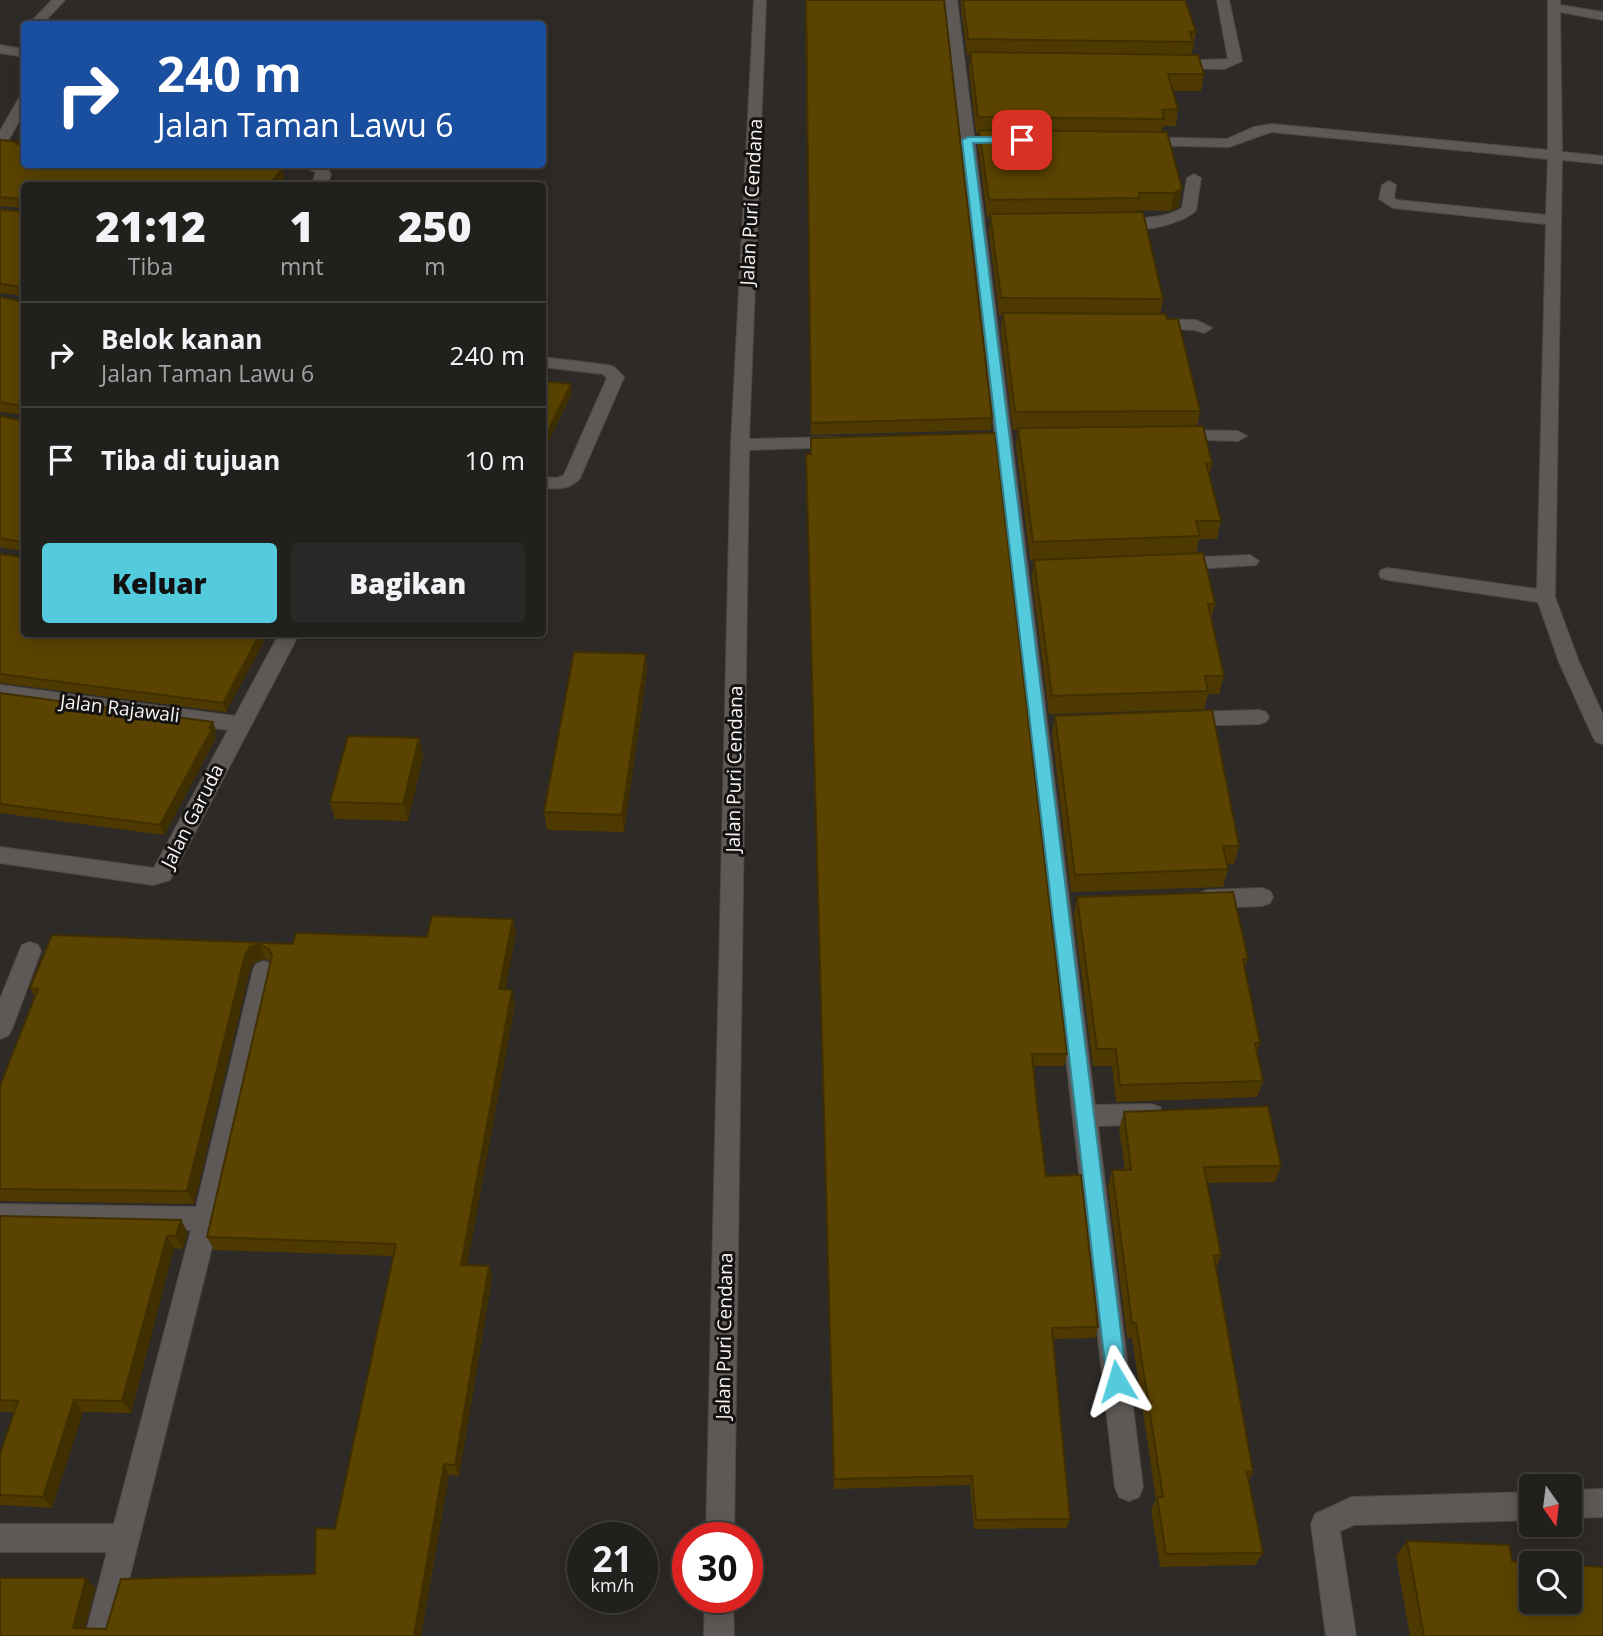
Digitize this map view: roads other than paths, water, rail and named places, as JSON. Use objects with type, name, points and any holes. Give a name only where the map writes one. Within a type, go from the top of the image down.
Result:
[{"type":"street","points":[[38,21],[59,0]]},
{"type":"street","name":"Jalan Puri Cendana","points":[[720,1522],[740,445],[760,0]]},
{"type":"street","points":[[951,0],[965,62],[997,323],[1012,519],[1027,569],[1068,904],[1086,1116],[1129,1487]]},
{"type":"street","points":[[1162,65],[1231,64],[1236,57],[1223,0]]},
{"type":"street","points":[[1603,16],[1554,4],[1555,156],[1546,597],[1569,662],[1603,737]]},
{"type":"street","points":[[21,106],[2,136],[21,138]]},
{"type":"street","points":[[1130,141],[1229,143],[1270,128],[1603,160]]},
{"type":"street","points":[[318,168],[322,169],[324,175],[320,182]]},
{"type":"street","points":[[1095,224],[1147,224],[1174,219],[1189,209],[1194,178]]},
{"type":"street","points":[[1389,185],[1386,199],[1392,204],[1553,220]]},
{"type":"street","points":[[1137,324],[1196,325],[1204,328]]},
{"type":"street","points":[[546,362],[608,370],[614,374],[615,380],[571,478],[559,484],[546,482]]},
{"type":"street","points":[[1157,435],[1238,436]]},
{"type":"street","points":[[740,445],[857,442]]},
{"type":"street","points":[[1156,565],[1250,561]]},
{"type":"street","points":[[1388,574],[1546,597]]},
{"type":"street","points":[[239,724],[287,637]]},
{"type":"street","name":"Jalan Rajawali","points":[[0,692],[239,724]]},
{"type":"street","points":[[1163,720],[1259,717]]},
{"type":"street","name":"Jalan Garuda","points":[[0,855],[153,877],[161,875],[239,724]]},
{"type":"street","points":[[1181,900],[1262,897]]},
{"type":"street","points":[[0,1029],[30,951]]},
{"type":"street","points":[[100,1636],[206,1219],[264,970]]},
{"type":"street","points":[[1086,1116],[1181,1113]]},
{"type":"street","points":[[0,1215],[206,1219]]},
{"type":"street","points":[[1582,1504],[1603,1503]]},
{"type":"street","points":[[1341,1636],[1325,1524],[1352,1511],[1519,1506]]},
{"type":"street","points":[[0,1538],[126,1538]]},
{"type":"street","points":[[719,1613],[719,1636]]}]
